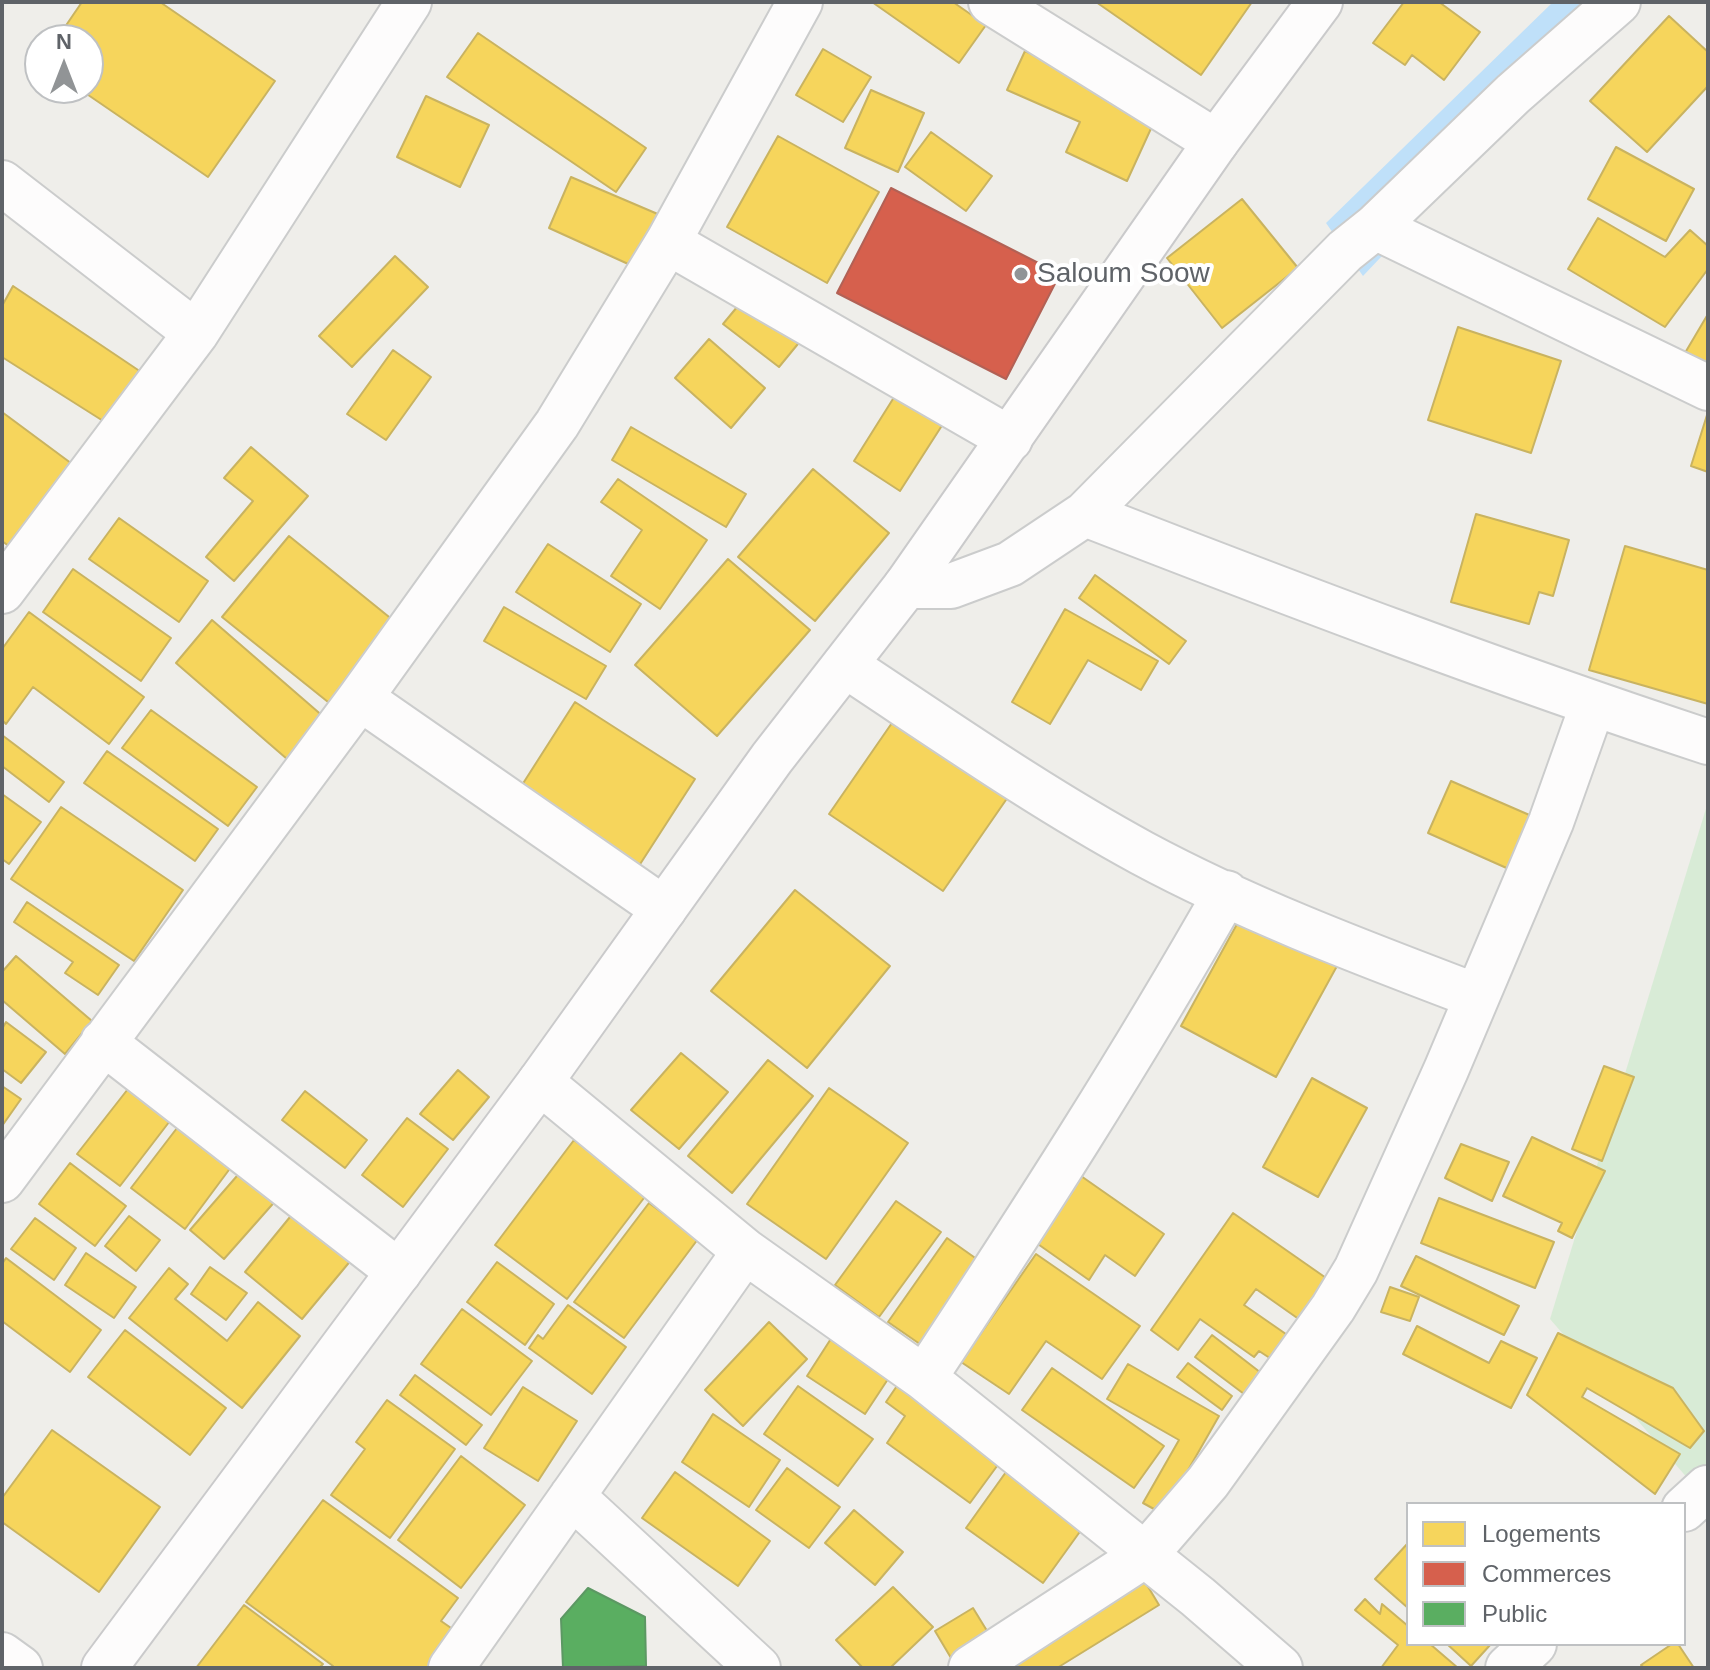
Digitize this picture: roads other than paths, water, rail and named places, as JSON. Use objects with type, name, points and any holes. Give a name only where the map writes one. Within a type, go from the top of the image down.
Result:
[{"type":"street","points":[[2,591],[196,333],[409,2]]},
{"type":"street","points":[[2,1180],[360,698],[557,424],[668,242],[800,2]]},
{"type":"street","points":[[991,2],[1216,142]]},
{"type":"street","points":[[104,1668],[540,1082],[772,758],[906,586],[1216,142],[1320,2]]},
{"type":"street","points":[[906,586],[951,586],[1010,564],[1085,514],[1345,251],[1375,227],[1513,94],[1618,2]]},
{"type":"street","points":[[2,183],[196,333]]},
{"type":"street","points":[[1375,227],[1708,388]]},
{"type":"street","points":[[668,242],[1010,439]]},
{"type":"street","points":[[1085,514],[1593,704],[1708,742]]},
{"type":"street","points":[[845,665],[1048,798],[1143,853],[1226,893],[1476,996]]},
{"type":"street","points":[[360,698],[664,909]]},
{"type":"street","points":[[971,1668],[1145,1555],[1208,1482],[1282,1382],[1348,1282],[1446,1070],[1551,822],[1593,704]]},
{"type":"street","points":[[924,1378],[1043,1199],[1145,1036],[1226,893]]},
{"type":"street","points":[[103,1042],[399,1272]]},
{"type":"street","points":[[540,1082],[745,1251],[924,1378],[1280,1668]]},
{"type":"street","points":[[451,1668],[745,1251]]},
{"type":"street","points":[[1686,1507],[1707,1488]]},
{"type":"street","points":[[572,1496],[758,1668]]},
{"type":"street","points":[[1508,1668],[1532,1646]]},
{"type":"street","points":[[2,1655],[20,1668]]},
{"type":"water","points":[[1553,2],[1631,2],[1587,39],[1363,276],[1326,223]]},
{"type":"place","name":"Saloum Soow","points":[[1021,274]]}]
